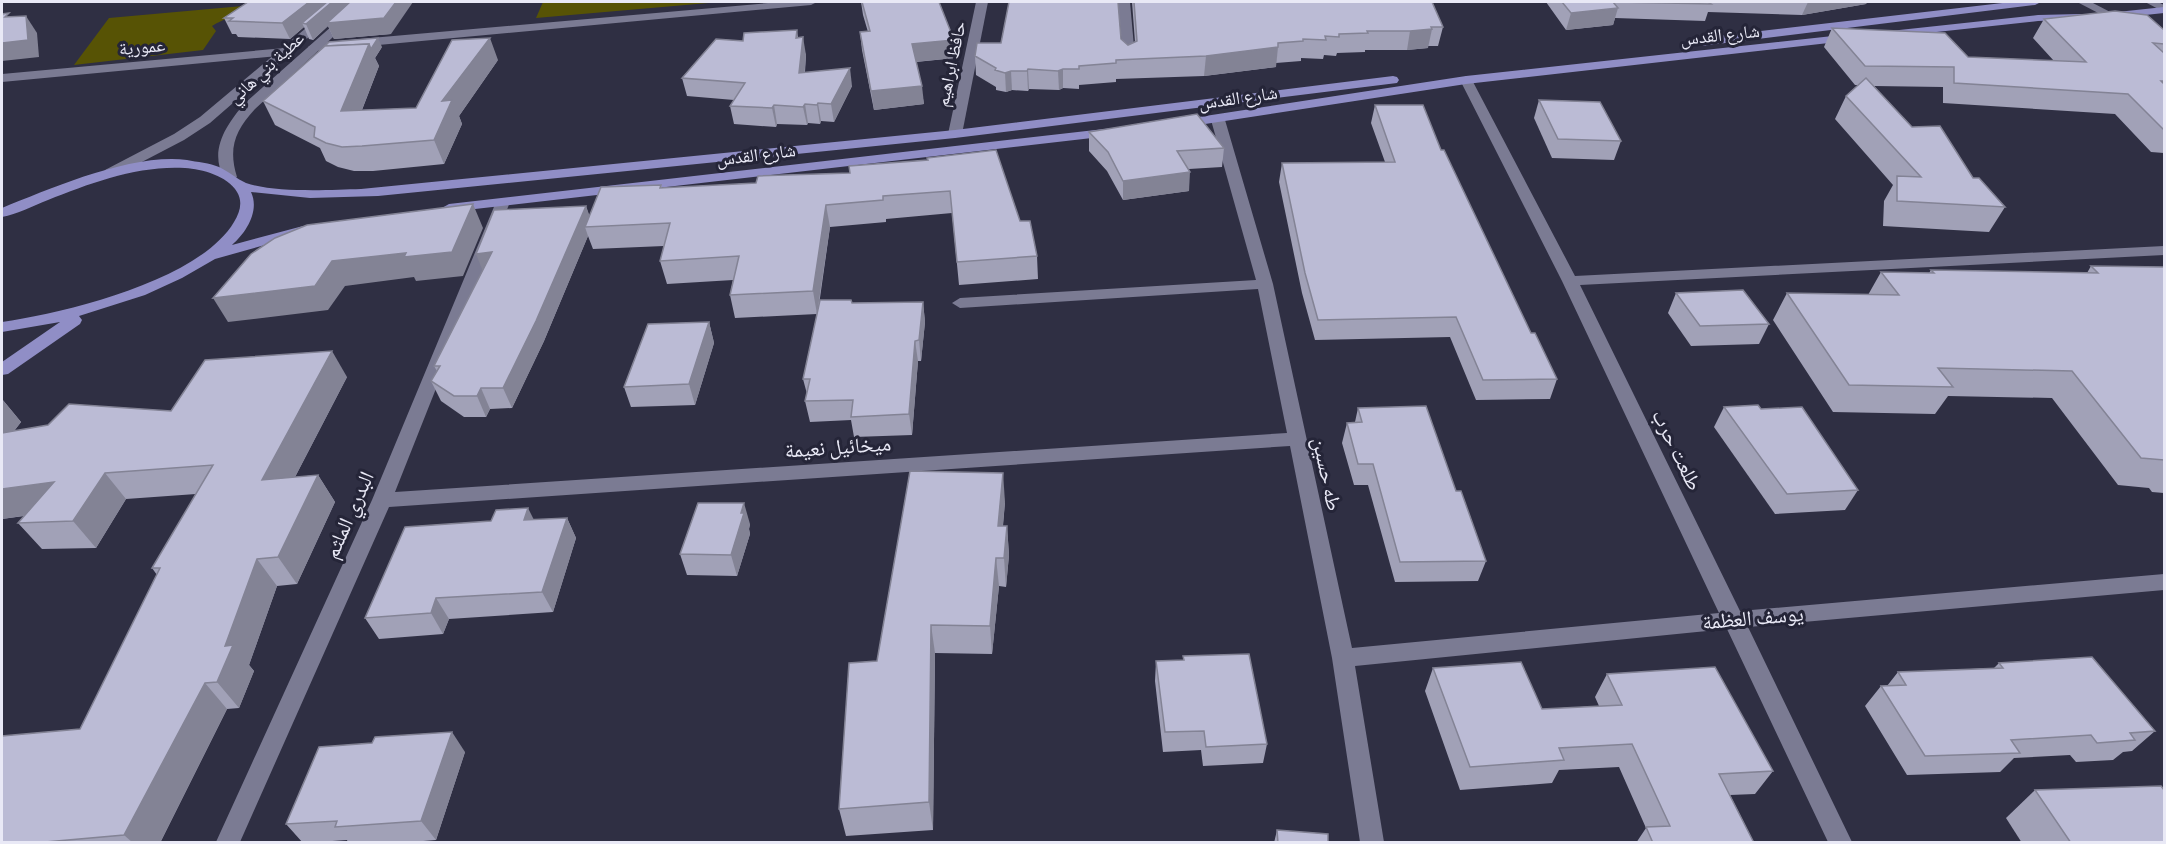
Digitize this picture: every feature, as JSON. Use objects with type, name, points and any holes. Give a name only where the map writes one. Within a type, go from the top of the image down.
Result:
[{"type":"main road","points":[[2,213],[80,182],[110,173],[140,168],[177,165],[214,170],[235,181],[290,194],[368,193],[955,134],[2035,2]]},
{"type":"main road","name":"شارع القدس","points":[[1170,125],[1218,120],[1466,80],[2038,18],[2113,16],[2164,10]]},
{"type":"main road","name":"شارع القدس","points":[[436,210],[1122,130]]},
{"type":"main road","points":[[2,370],[65,325],[96,308],[178,274],[212,255],[234,235],[246,216],[249,200],[235,181]]},
{"type":"main road","points":[[212,255],[314,228]]},
{"type":"main road","points":[[2,327],[56,318],[96,308]]},
{"type":"street","points":[[110,173],[171,142],[206,120],[343,2]]},
{"type":"street","name":"عطية بني هاني","points":[[235,181],[224,160],[224,142],[233,124],[365,2]]},
{"type":"street","points":[[314,47],[811,2]]},
{"type":"street","name":"حافظ ابراهيم","points":[[955,134],[982,2]]},
{"type":"street","points":[[1124,2],[1129,58]]},
{"type":"street","points":[[2083,2],[2164,44]]},
{"type":"street","points":[[2151,2],[2164,10]]},
{"type":"street","name":"عمورية","points":[[2,78],[285,52]]},
{"type":"street","name":"طلعت حرب","points":[[1466,80],[1570,281],[1840,843]]},
{"type":"street","name":"طه حسين","points":[[1218,120],[1265,284],[1343,658],[1372,843]]},
{"type":"street","name":"البدري الملثم","points":[[228,843],[382,500],[503,202]]},
{"type":"street","points":[[1570,281],[2164,250]]},
{"type":"street","points":[[960,303],[1265,284]]},
{"type":"street","name":"ميخائيل نعيمة","points":[[382,500],[1296,439]]},
{"type":"street","name":"يوسف العظمة","points":[[1343,658],[1733,620],[2164,582]]},
{"type":"shaded area","points":[[543,2],[720,2],[536,18]]},
{"type":"shaded area","points":[[254,5],[212,26],[216,31],[203,50],[74,65],[109,18]]},
{"type":"building","points":[[248,2],[309,2],[282,23],[229,21],[233,18],[224,18]]},
{"type":"building","points":[[327,2],[332,2],[306,24],[302,23]]},
{"type":"building","points":[[350,2],[396,2],[384,18],[327,23]]},
{"type":"building","points":[[862,2],[939,2],[954,40],[912,44],[922,86],[871,91],[860,32],[870,31]]},
{"type":"building","points":[[1009,2],[1118,2],[1121,39],[1128,45],[1137,41],[1134,2],[1432,2],[1443,27],[1339,34],[1339,37],[1325,36],[1326,40],[1303,39],[1303,41],[1278,43],[1278,47],[1206,56],[1116,60],[1116,63],[1079,66],[1079,69],[1058,71],[1028,69],[1005,73],[995,70],[996,68],[975,56],[977,43],[1001,43]]},
{"type":"building","points":[[1562,2],[1613,2],[1618,8],[1571,13]]},
{"type":"building","points":[[1617,2],[1708,2],[1711,4]]},
{"type":"building","points":[[2115,11],[2147,15],[2164,30],[2164,44],[2153,43],[2164,53],[2164,81],[2161,81],[2164,84],[2164,130],[2128,94],[1954,83],[1954,67],[1865,66],[1832,28],[1945,33],[1968,57],[2086,62],[2044,19]]},
{"type":"building","points":[[9,13],[5,17],[26,16],[28,40],[2,43],[2,14]]},
{"type":"building","points":[[797,30],[796,38],[803,37],[799,73],[850,68],[831,104],[805,104],[803,107],[774,105],[772,108],[730,106],[745,83],[682,78],[716,39],[743,41],[744,33]]},
{"type":"building","points":[[378,38],[371,49],[369,44],[325,46],[329,42]]},
{"type":"building","points":[[490,38],[442,101],[452,100],[434,140],[342,147],[314,137],[315,127],[263,101],[325,46],[369,44],[341,111],[416,108],[452,40]]},
{"type":"building","points":[[1866,78],[1912,127],[1940,126],[1973,178],[1979,178],[2005,207],[1897,201],[1897,176],[1921,177],[1846,96]]},
{"type":"building","points":[[1539,100],[1600,102],[1621,141],[1558,139]]},
{"type":"building","points":[[1375,105],[1423,105],[1441,150],[1444,150],[1531,333],[1535,333],[1557,379],[1483,380],[1456,317],[1318,320],[1305,273],[1282,163],[1395,162]]},
{"type":"building","points":[[1197,114],[1224,148],[1177,151],[1190,172],[1123,181],[1108,152],[1089,132]]},
{"type":"building","points":[[996,150],[1020,221],[1030,221],[1037,256],[957,262],[950,191],[883,196],[883,200],[826,205],[813,291],[730,295],[739,256],[660,261],[670,223],[585,227],[601,187],[661,185],[660,188],[756,183],[758,176],[850,173],[849,166],[928,160],[927,158]]},
{"type":"building","points":[[473,204],[452,252],[404,257],[406,253],[332,261],[315,286],[213,298],[251,254],[275,238],[307,225]]},
{"type":"building","points":[[586,206],[536,321],[503,388],[481,388],[477,396],[454,396],[431,381],[440,366],[434,366],[492,252],[476,254],[494,210]]},
{"type":"building","points":[[2091,266],[2164,267],[2164,460],[2141,458],[2072,371],[1938,368],[1953,387],[1849,385],[1787,293],[1899,295],[1881,272],[1934,273],[1931,270],[2098,273]]},
{"type":"building","points":[[1743,290],[1769,324],[1700,326],[1676,293]]},
{"type":"building","points":[[820,300],[851,300],[852,303],[923,302],[919,340],[915,341],[909,414],[851,417],[853,400],[805,401],[810,379],[803,379]]},
{"type":"building","points":[[709,322],[689,384],[624,387],[648,324]]},
{"type":"building","points":[[332,351],[262,480],[318,475],[278,557],[257,559],[225,646],[233,645],[217,682],[205,683],[124,835],[34,843],[2,843],[2,736],[80,729],[160,568],[152,568],[213,465],[105,473],[73,521],[18,523],[54,482],[2,489],[2,433],[48,425],[69,404],[171,411],[205,360]]},
{"type":"building","points":[[1758,405],[1761,409],[1802,407],[1858,490],[1787,494],[1724,407]]},
{"type":"building","points":[[1426,406],[1456,491],[1461,491],[1486,561],[1400,562],[1373,464],[1358,464],[1347,423],[1362,422],[1358,408]]},
{"type":"building","points":[[910,471],[1003,473],[998,526],[1007,526],[1004,558],[996,558],[990,626],[931,625],[929,802],[839,809],[849,663],[877,661]]},
{"type":"building","points":[[698,503],[744,503],[741,513],[744,513],[731,555],[680,554]]},
{"type":"building","points":[[528,508],[524,520],[567,518],[542,592],[436,598],[431,613],[365,618],[405,527],[491,521],[496,510]]},
{"type":"building","points":[[1249,654],[1267,744],[1206,747],[1204,731],[1165,732],[1156,661],[1184,660],[1183,656]]},
{"type":"building","points":[[2092,657],[2155,731],[2130,733],[2135,740],[2097,743],[2091,735],[2011,740],[2020,753],[1925,756],[1881,686],[1906,685],[1898,672],[2003,668],[1999,663]]},
{"type":"building","points":[[1521,662],[1542,709],[1622,705],[1607,674],[1715,667],[1773,771],[1719,774],[1754,843],[1653,843],[1646,827],[1670,826],[1632,744],[1559,748],[1564,760],[1470,767],[1433,668]]},
{"type":"building","points":[[452,732],[421,821],[335,827],[337,821],[286,824],[319,747],[372,743],[375,737]]},
{"type":"building","points":[[2161,786],[2164,790],[2164,843],[2071,843],[2035,790]]},
{"type":"building","points":[[1277,830],[1328,834],[1328,843],[1278,843]]}]
